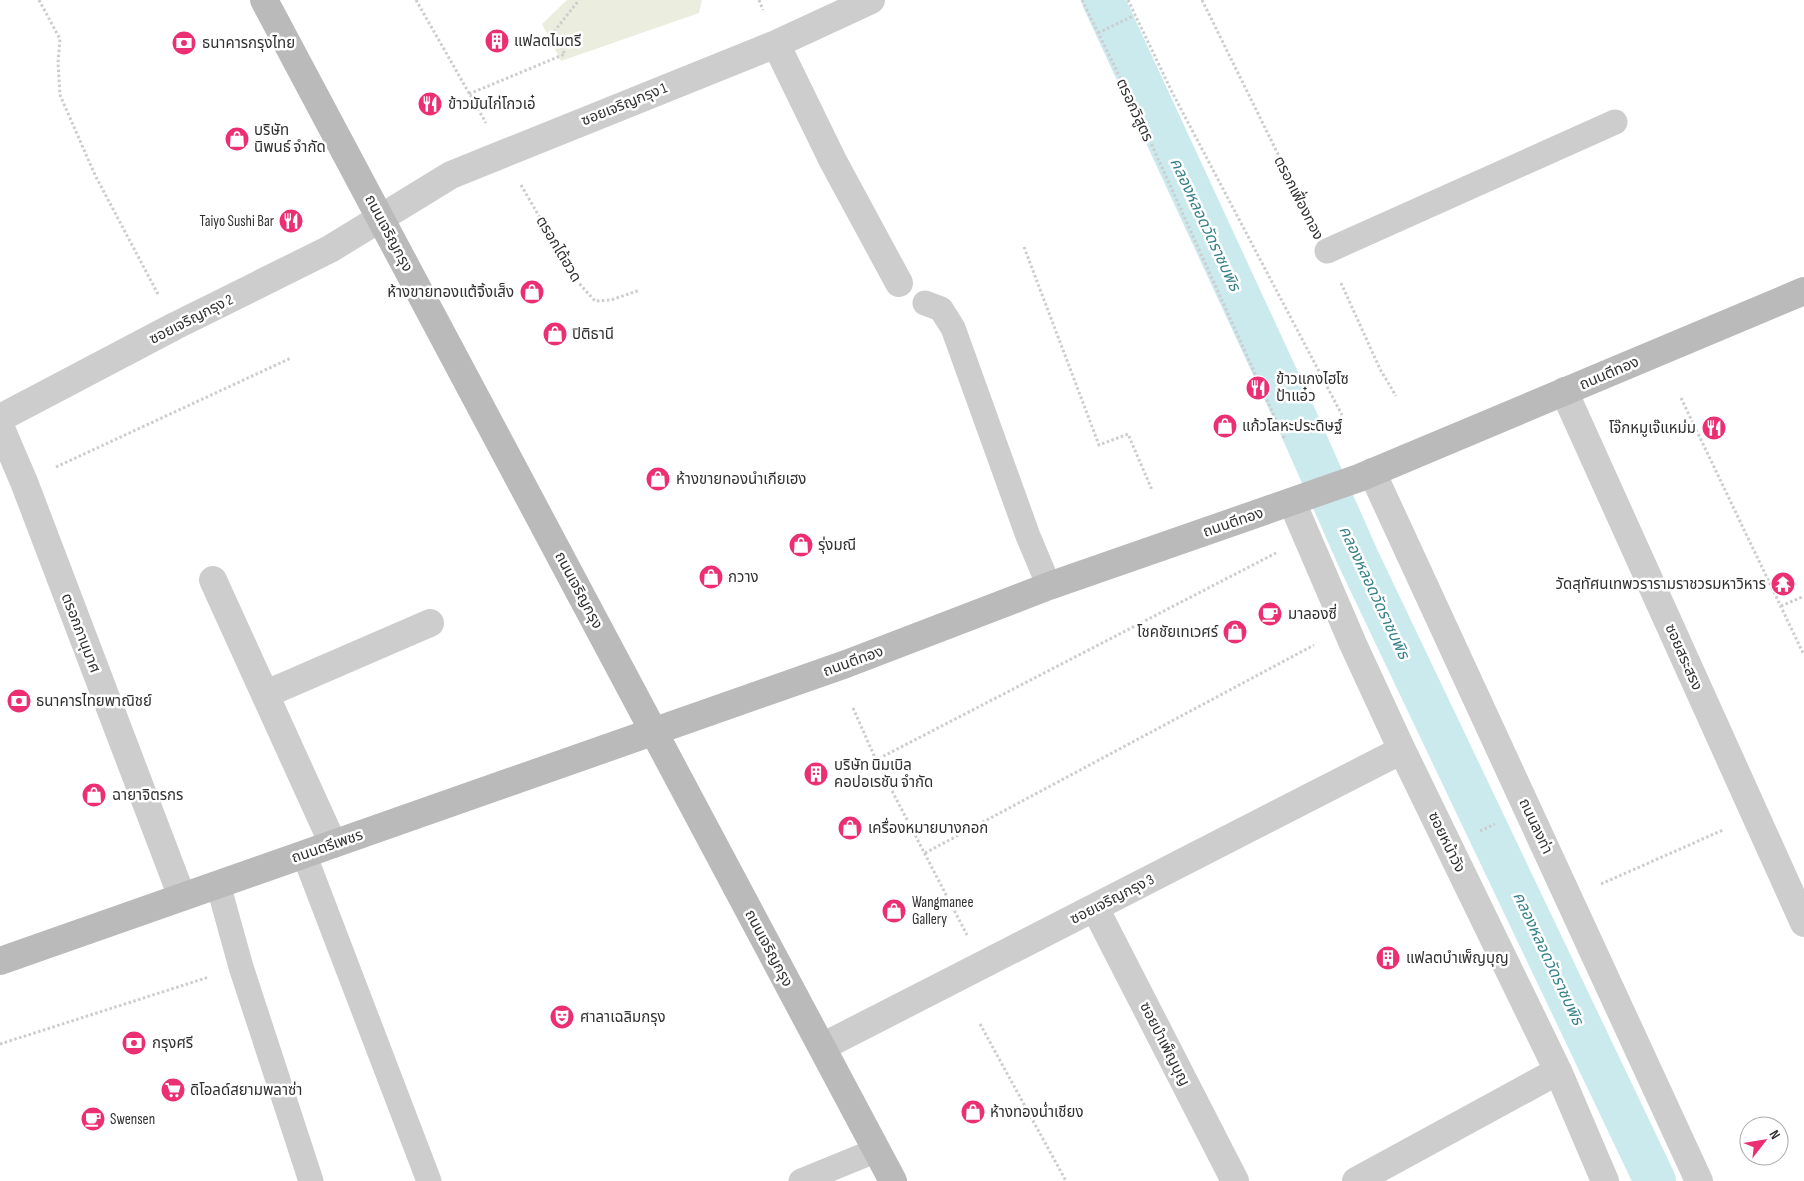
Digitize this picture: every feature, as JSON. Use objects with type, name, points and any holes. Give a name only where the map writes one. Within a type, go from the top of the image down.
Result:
[{"type":"main road","name":"ถนนเจริญกรุง","points":[[264,0],[893,1181]]},
{"type":"main road","name":"ถนนตีทอง","points":[[654,731],[846,664],[1049,586],[1365,475],[1804,291]]},
{"type":"main road","name":"ถนนตรีเพชร","points":[[0,960],[654,731]]},
{"type":"street","name":"ซอยเจริญกรุง 1","points":[[381,218],[451,175],[504,152],[776,44],[871,0]]},
{"type":"street","points":[[776,44],[833,161],[899,283]]},
{"type":"street","name":"ซอยเจริญกรุง 2","points":[[0,418],[175,326],[330,249],[381,218]]},
{"type":"street","name":"ซอยสระสรง","points":[[1564,391],[1804,923]]},
{"type":"street","name":"ตรอกภานุมาศ","points":[[0,426],[24,482],[182,897]]},
{"type":"street","name":"ถนนลงท่า","points":[[1365,475],[1699,1181]]},
{"type":"street","name":"ซอยหน้าวัง","points":[[1301,499],[1353,644],[1402,750],[1558,1071],[1605,1181]]},
{"type":"street","points":[[213,580],[333,844]]},
{"type":"street","points":[[266,694],[430,623]]},
{"type":"street","name":"ซอยเจริญกรุง 3","points":[[822,1047],[1402,750]]},
{"type":"street","name":"ซอยบำเพ็ญบุญ","points":[[1095,908],[1235,1181]]},
{"type":"street","points":[[1356,1181],[1558,1071]]},
{"type":"lane","points":[[1327,251],[1615,122]]},
{"type":"lane","points":[[925,303],[941,310],[953,328],[1028,536],[1049,586]]},
{"type":"lane","points":[[304,854],[429,1181]]},
{"type":"lane","points":[[218,884],[241,967],[311,1181]]},
{"type":"lane","points":[[801,1181],[877,1150]]},
{"type":"path","points":[[39,0],[60,39],[58,63],[60,95],[96,175],[175,326]]},
{"type":"path","points":[[416,0],[489,127]]},
{"type":"path","points":[[469,93],[565,54],[552,33],[579,0]]},
{"type":"path","name":"ตรอกวิสูตร","points":[[1082,0],[1156,154],[1285,440]]},
{"type":"path","points":[[1128,0],[1172,92],[1342,415]]},
{"type":"path","name":"ตรอกเฟื่องทอง","points":[[1202,0],[1296,194],[1327,251],[1380,369],[1396,396]]},
{"type":"path","points":[[1098,33],[1135,15]]},
{"type":"path","name":"ตรอกไต้ฮวด","points":[[504,152],[576,280],[596,301],[610,300],[640,290]]},
{"type":"path","points":[[1024,247],[1099,445],[1128,434],[1152,490]]},
{"type":"path","points":[[24,482],[291,358]]},
{"type":"path","points":[[1681,398],[1804,655]]},
{"type":"path","points":[[876,760],[1281,550]]},
{"type":"path","points":[[1782,606],[1804,596]]},
{"type":"path","points":[[925,853],[1317,644]]},
{"type":"path","points":[[853,708],[876,760],[967,936]]},
{"type":"path","points":[[1596,887],[1726,828]]},
{"type":"path","points":[[0,1044],[241,967]]},
{"type":"path","points":[[980,1024],[1066,1181]]},
{"type":"green space","points":[[567,0],[702,0],[699,13],[561,61],[542,24]]},
{"type":"waterway","name":"คลองหลอดวัดราชบพิธ","points":[[1103,0],[1298,422],[1358,558],[1655,1181]]},
{"type":"place","name":"แฟลตไมตรี","points":[[497,41]]},
{"type":"place","name":"ธนาคารกรุงไทย","points":[[184,43]]},
{"type":"place","name":"ข้าวมันไก่โกวเอ๋","points":[[430,104]]},
{"type":"place","name":"บริษัท นิพนธ์ จำกัด","points":[[237,139]]},
{"type":"place","name":"Taiyo Sushi Bar","points":[[291,221]]},
{"type":"place","name":"ห้างขายทองแต้จิ้งเส็ง","points":[[532,292]]},
{"type":"place","name":"ปิติธานี","points":[[555,334]]},
{"type":"place","name":"ข้าวแกงไฮโซ ป้าแอ๋ว","points":[[1258,388]]},
{"type":"place","name":"แก้วโลหะประดิษฐ์","points":[[1225,426]]},
{"type":"place","name":"โจ๊กหมูเจ๊แหม่ม","points":[[1714,428]]},
{"type":"place","name":"ห้างขายทองนำเกียเฮง","points":[[658,479]]},
{"type":"place","name":"รุ่งมณี","points":[[801,545]]},
{"type":"place","name":"กวาง","points":[[711,577]]},
{"type":"place","name":"วัดสุทัศนเทพวรารามราชวรมหาวิหาร","points":[[1783,584]]},
{"type":"place","name":"มาลองซี่","points":[[1270,614]]},
{"type":"place","name":"โชคชัยเทเวศร์","points":[[1235,632]]},
{"type":"place","name":"ธนาคารไทยพาณิชย์","points":[[19,701]]},
{"type":"place","name":"บริษัท นิมเบิล คอปอเรชัน จำกัด","points":[[816,774]]},
{"type":"place","name":"ฉายาจิตรกร","points":[[94,795]]},
{"type":"place","name":"เครื่องหมายบางกอก","points":[[850,828]]},
{"type":"place","name":"Wangmanee Gallery","points":[[894,911]]},
{"type":"place","name":"แฟลตบำเพ็ญบุญ","points":[[1388,958]]},
{"type":"place","name":"ศาลาเฉลิมกรุง","points":[[562,1017]]},
{"type":"place","name":"กรุงศรี","points":[[134,1043]]},
{"type":"place","name":"ดิโอลด์สยามพลาซ่า","points":[[173,1090]]},
{"type":"place","name":"ห้างทองน่ำเชียง","points":[[973,1112]]},
{"type":"place","name":"Swensen","points":[[93,1119]]}]
